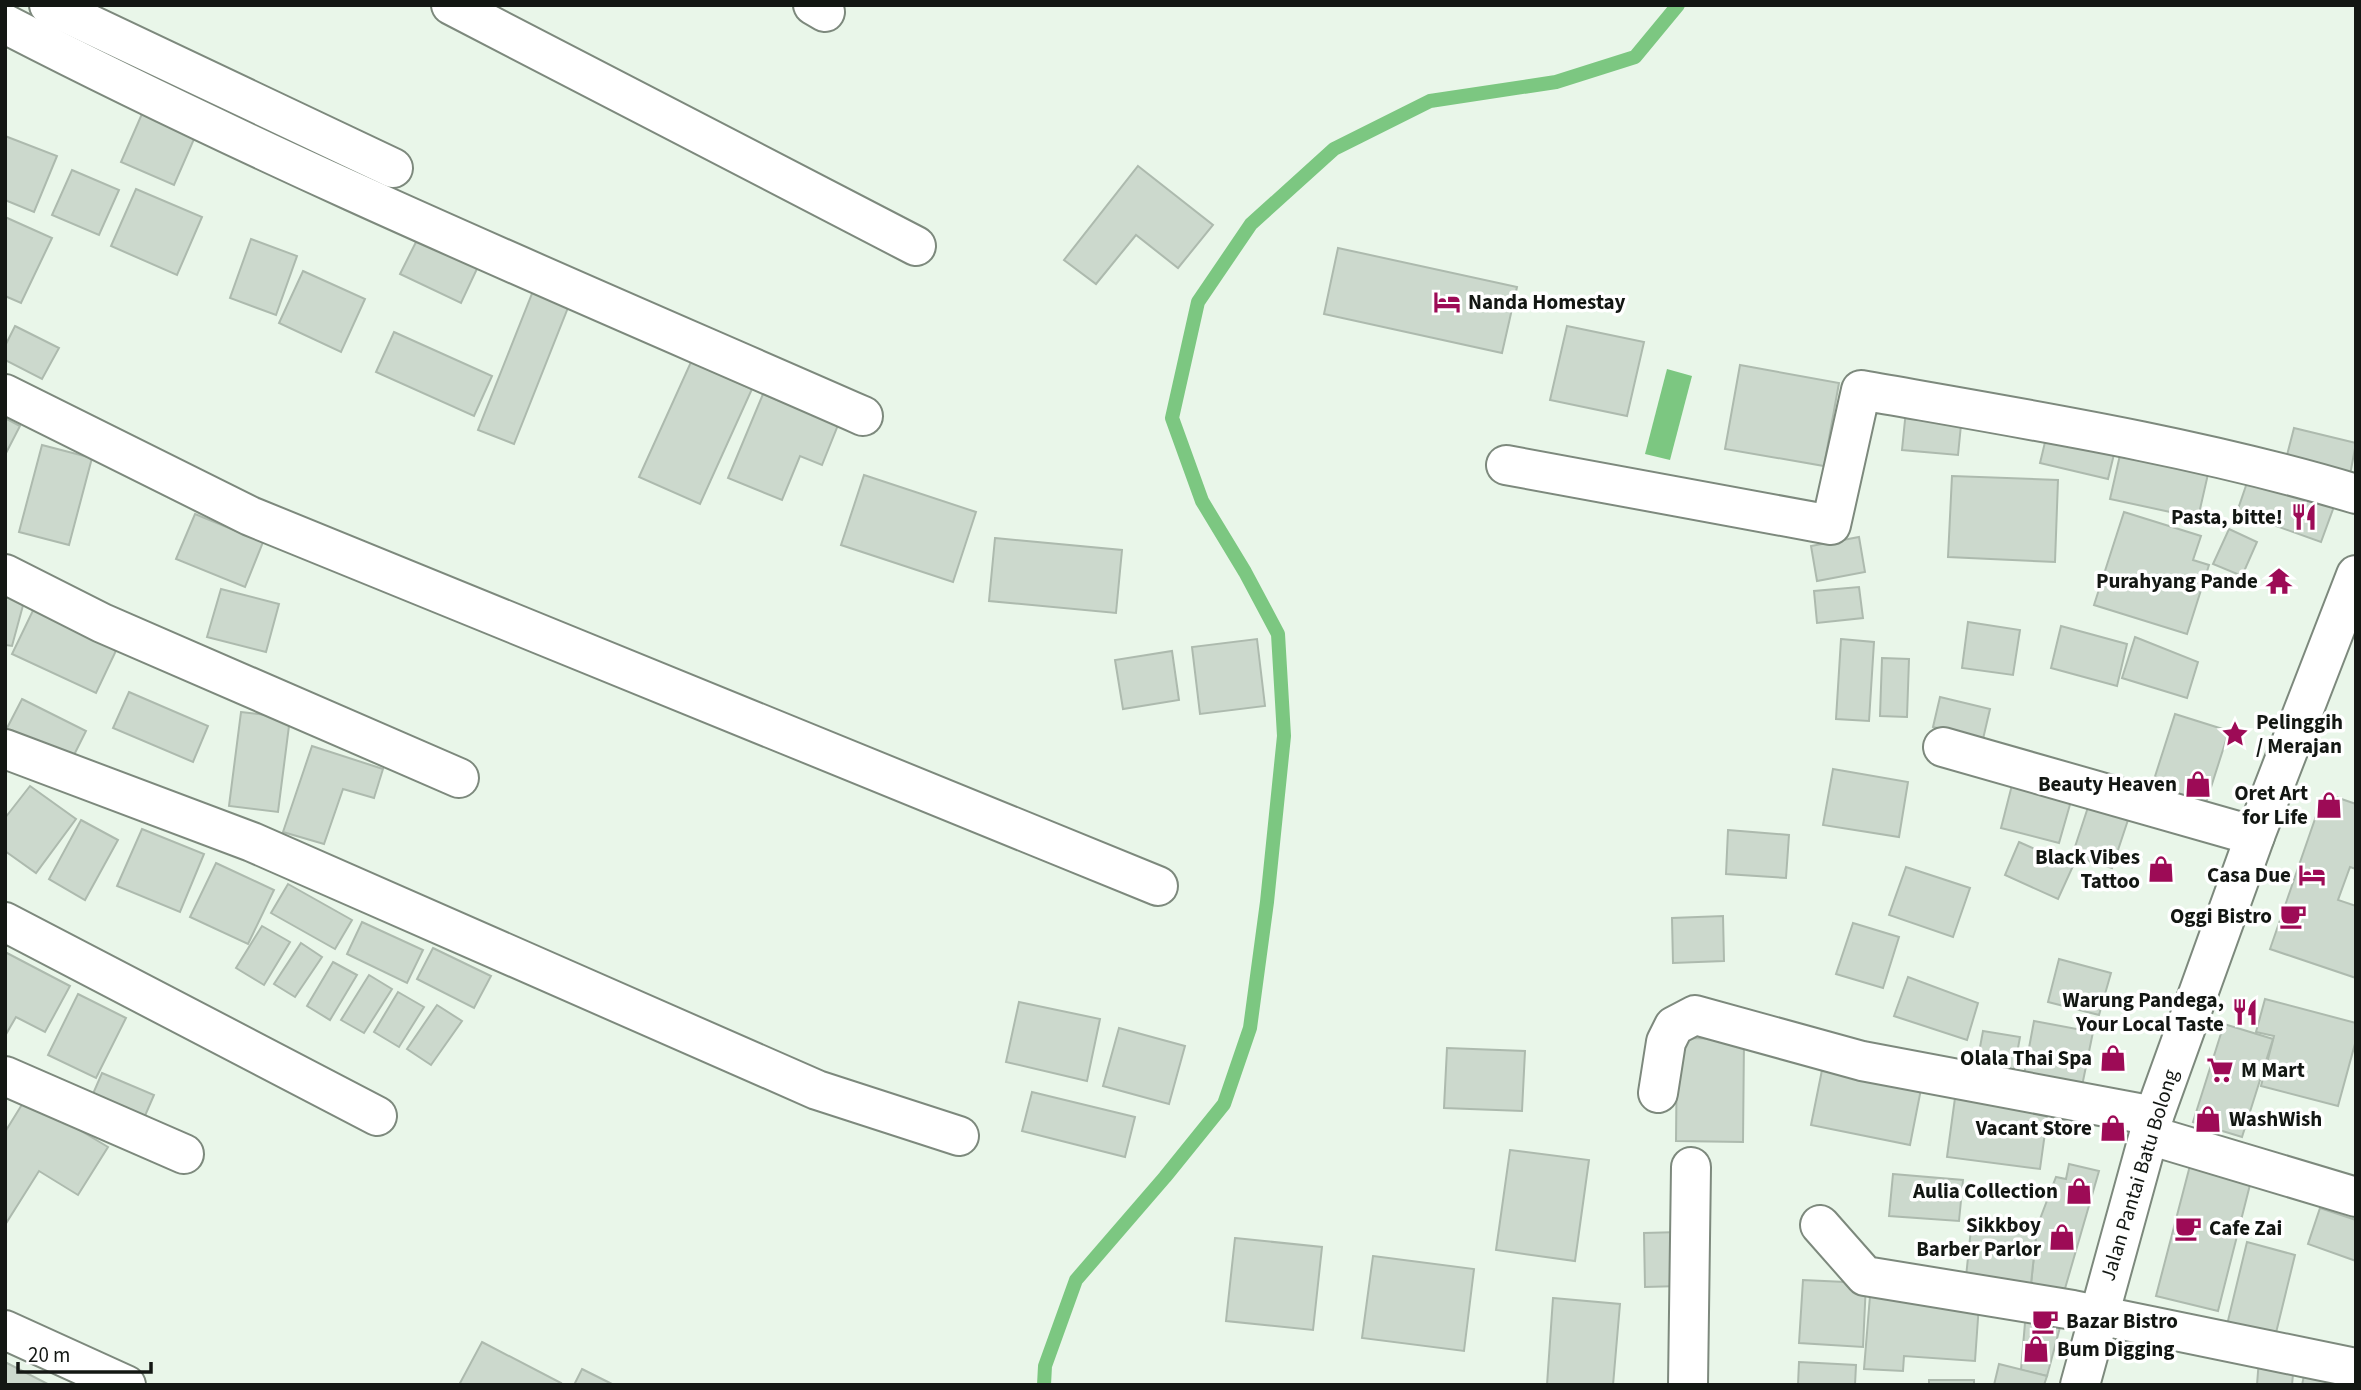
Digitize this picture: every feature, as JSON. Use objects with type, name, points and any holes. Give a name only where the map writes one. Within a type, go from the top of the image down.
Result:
[{"type":"street","points":[[49,5],[393,168]]},
{"type":"street","points":[[451,5],[916,246]]},
{"type":"street","points":[[5,23],[321,176],[863,416]]},
{"type":"street","points":[[1506,464],[1831,525],[1861,390],[2082,429],[2236,463],[2356,494]]},
{"type":"street","points":[[5,394],[250,516],[1158,886]]},
{"type":"street","points":[[5,574],[102,623],[459,778]]},
{"type":"street","name":"Jalan Pantai Batu Bolong","points":[[2080,1385],[2151,1126],[2255,836],[2356,576]]},
{"type":"street","points":[[1944,747],[2255,836]]},
{"type":"street","points":[[5,749],[252,842],[817,1090],[959,1136]]},
{"type":"street","points":[[5,922],[377,1116]]},
{"type":"street","points":[[1658,1094],[1666,1042],[1674,1026],[1695,1015],[1863,1061],[2151,1126],[2356,1197]]},
{"type":"street","points":[[5,1076],[184,1154]]},
{"type":"street","points":[[1688,1385],[1691,1167]]},
{"type":"street","points":[[1820,1225],[1865,1276],[2098,1315],[2356,1368]]},
{"type":"street","points":[[5,1330],[126,1385]]},
{"type":"shaded area","points":[[1667,369],[1692,376],[1670,460],[1645,454]]},
{"type":"building","points":[[148,100],[201,123],[174,185],[121,162]]},
{"type":"building","points":[[5,136],[57,156],[34,212],[5,200]]},
{"type":"building","points":[[1138,166],[1213,225],[1178,268],[1136,235],[1096,284],[1064,260]]},
{"type":"building","points":[[72,170],[119,190],[99,235],[52,215]]},
{"type":"building","points":[[136,189],[202,217],[177,275],[111,246]]},
{"type":"building","points":[[5,217],[52,238],[21,303],[5,296]]},
{"type":"building","points":[[423,228],[483,256],[461,303],[400,274]]},
{"type":"building","points":[[251,239],[297,256],[276,315],[230,298]]},
{"type":"building","points":[[1338,248],[1517,287],[1502,353],[1324,314]]},
{"type":"building","points":[[303,271],[365,299],[341,352],[279,323]]},
{"type":"building","points":[[535,286],[571,300],[514,444],[478,430]]},
{"type":"building","points":[[15,326],[59,348],[42,379],[5,360],[5,346]]},
{"type":"building","points":[[1567,326],[1644,342],[1627,416],[1550,400]]},
{"type":"building","points":[[394,332],[492,376],[474,416],[376,372]]},
{"type":"building","points":[[691,362],[752,389],[700,504],[639,477]]},
{"type":"building","points":[[1740,365],[1839,383],[1824,466],[1725,449]]},
{"type":"building","points":[[763,394],[838,425],[822,465],[800,456],[782,500],[728,478]]},
{"type":"building","points":[[1906,410],[1962,415],[1958,455],[1902,450]]},
{"type":"building","points":[[5,418],[20,426],[5,455]]},
{"type":"building","points":[[2294,428],[2356,443],[2350,475],[2286,459]]},
{"type":"building","points":[[2047,434],[2115,450],[2108,479],[2040,463]]},
{"type":"building","points":[[42,445],[92,458],[69,545],[19,532]]},
{"type":"building","points":[[2120,455],[2208,474],[2198,518],[2110,499]]},
{"type":"building","points":[[2251,471],[2336,501],[2321,542],[2237,512]]},
{"type":"building","points":[[864,475],[976,512],[953,582],[841,545]]},
{"type":"building","points":[[1952,476],[2058,480],[2055,562],[1948,557]]},
{"type":"building","points":[[2124,512],[2201,536],[2193,560],[2209,565],[2187,634],[2094,605]]},
{"type":"building","points":[[195,514],[263,542],[245,587],[176,559]]},
{"type":"building","points":[[2229,529],[2257,542],[2242,576],[2213,564]]},
{"type":"building","points":[[1859,537],[1865,572],[1817,581],[1811,546]]},
{"type":"building","points":[[995,538],[1122,550],[1116,613],[989,601]]},
{"type":"building","points":[[5,581],[28,587],[12,646],[5,645]]},
{"type":"building","points":[[1859,587],[1863,618],[1817,623],[1814,591]]},
{"type":"building","points":[[221,589],[279,604],[266,652],[207,637]]},
{"type":"building","points":[[39,598],[122,638],[96,693],[12,654]]},
{"type":"building","points":[[1968,622],[2020,630],[2013,675],[1962,668]]},
{"type":"building","points":[[2061,626],[2127,644],[2117,686],[2051,668]]},
{"type":"building","points":[[2135,637],[2198,662],[2187,698],[2122,678]]},
{"type":"building","points":[[1257,639],[1265,706],[1200,714],[1192,647]]},
{"type":"building","points":[[1841,639],[1874,642],[1869,721],[1836,719]]},
{"type":"building","points":[[1172,651],[1179,700],[1123,709],[1115,660]]},
{"type":"building","points":[[1882,658],[1909,659],[1907,717],[1880,716]]},
{"type":"building","points":[[129,692],[208,726],[193,762],[113,728]]},
{"type":"building","points":[[1940,697],[1990,709],[1983,739],[1933,727]]},
{"type":"building","points":[[22,699],[86,731],[66,771],[5,732]]},
{"type":"building","points":[[241,712],[290,718],[278,812],[229,806]]},
{"type":"building","points":[[2175,714],[2229,731],[2204,809],[2150,792]]},
{"type":"building","points":[[312,746],[383,769],[374,798],[343,789],[324,844],[283,832]]},
{"type":"building","points":[[1833,769],[1908,782],[1899,837],[1823,825]]},
{"type":"building","points":[[2012,785],[2071,801],[2059,843],[2001,828]]},
{"type":"building","points":[[30,786],[76,819],[36,873],[5,851],[5,818]]},
{"type":"building","points":[[2324,793],[2356,804],[2356,869],[2350,867],[2338,900],[2356,906],[2356,978],[2270,949]]},
{"type":"building","points":[[2091,798],[2131,811],[2112,868],[2072,856]]},
{"type":"building","points":[[81,820],[118,840],[85,900],[49,879]]},
{"type":"building","points":[[142,829],[204,854],[180,912],[117,886]]},
{"type":"building","points":[[1728,830],[1789,835],[1786,878],[1726,874]]},
{"type":"building","points":[[2019,842],[2073,866],[2058,899],[2005,875]]},
{"type":"building","points":[[216,863],[274,890],[248,944],[190,917]]},
{"type":"building","points":[[1906,867],[1970,888],[1953,937],[1889,915]]},
{"type":"building","points":[[288,884],[352,920],[335,949],[271,913]]},
{"type":"building","points":[[1723,916],[1724,961],[1673,963],[1672,918]]},
{"type":"building","points":[[362,922],[423,950],[407,983],[347,954]]},
{"type":"building","points":[[1853,923],[1899,937],[1883,988],[1836,974]]},
{"type":"building","points":[[262,926],[290,942],[264,985],[236,968]]},
{"type":"building","points":[[301,943],[322,957],[295,997],[274,984]]},
{"type":"building","points":[[433,948],[491,976],[474,1008],[417,979]]},
{"type":"building","points":[[5,952],[70,986],[45,1032],[16,1017],[5,1036]]},
{"type":"building","points":[[2059,959],[2111,973],[2099,1015],[2048,1002]]},
{"type":"building","points":[[333,962],[357,975],[330,1020],[307,1006]]},
{"type":"building","points":[[369,975],[392,989],[364,1033],[341,1020]]},
{"type":"building","points":[[1908,977],[1978,1003],[1967,1040],[1894,1016]]},
{"type":"building","points":[[398,992],[424,1007],[399,1047],[374,1032]]},
{"type":"building","points":[[78,994],[126,1018],[96,1078],[48,1055]]},
{"type":"building","points":[[2265,999],[2356,1023],[2356,1040],[2338,1106],[2261,1086],[2274,1036],[2256,1032]]},
{"type":"building","points":[[1019,1002],[1100,1019],[1087,1081],[1006,1062]]},
{"type":"building","points":[[437,1005],[462,1021],[431,1065],[407,1049]]},
{"type":"building","points":[[2034,1021],[2093,1032],[2082,1086],[2024,1075]]},
{"type":"building","points":[[2224,1024],[2273,1039],[2242,1137],[2193,1122]]},
{"type":"building","points":[[1119,1028],[1185,1046],[1169,1104],[1103,1086]]},
{"type":"building","points":[[1983,1031],[2020,1037],[2012,1081],[1975,1074]]},
{"type":"building","points":[[1677,1038],[1744,1039],[1743,1142],[1676,1141]]},
{"type":"building","points":[[1447,1048],[1525,1051],[1522,1111],[1444,1108]]},
{"type":"building","points":[[1822,1070],[1921,1089],[1910,1145],[1811,1125]]},
{"type":"building","points":[[102,1073],[154,1095],[141,1125],[89,1103]]},
{"type":"building","points":[[1032,1092],[1135,1117],[1125,1157],[1022,1131]]},
{"type":"building","points":[[26,1098],[108,1147],[78,1195],[39,1171],[5,1225],[5,1132]]},
{"type":"building","points":[[1955,1098],[2048,1111],[2040,1169],[1947,1157]]},
{"type":"building","points":[[1510,1150],[1589,1160],[1575,1261],[1496,1250]]},
{"type":"building","points":[[2193,1154],[2254,1169],[2218,1311],[2156,1296]]},
{"type":"building","points":[[2069,1164],[2099,1171],[2064,1292],[2031,1284],[2037,1227],[2056,1177],[2066,1179]]},
{"type":"building","points":[[1893,1174],[1963,1180],[1959,1221],[1889,1216]]},
{"type":"building","points":[[2320,1208],[2356,1220],[2356,1261],[2308,1244]]},
{"type":"building","points":[[1972,1219],[2037,1227],[2031,1284],[1966,1277]]},
{"type":"building","points":[[1680,1232],[1681,1286],[1645,1287],[1644,1233]]},
{"type":"building","points":[[1235,1238],[1322,1247],[1313,1330],[1226,1321]]},
{"type":"building","points":[[2247,1242],[2295,1255],[2274,1341],[2226,1329]]},
{"type":"building","points":[[1373,1256],[1474,1269],[1464,1351],[1362,1338]]},
{"type":"building","points":[[1803,1280],[1866,1283],[1863,1347],[1799,1343]]},
{"type":"building","points":[[1870,1296],[1979,1304],[1975,1361],[1904,1356],[1903,1371],[1864,1369]]},
{"type":"building","points":[[1553,1298],[1620,1304],[1613,1385],[1547,1385]]},
{"type":"building","points":[[2026,1311],[2063,1316],[2047,1376],[2021,1370]]},
{"type":"building","points":[[482,1342],[561,1383],[560,1385],[459,1385]]},
{"type":"building","points":[[2259,1359],[2294,1363],[2292,1385],[2257,1385]]},
{"type":"building","points":[[5,1362],[48,1384],[48,1385],[5,1385]]},
{"type":"building","points":[[1799,1362],[1856,1365],[1855,1385],[1798,1385]]},
{"type":"building","points":[[1999,1364],[2047,1376],[2044,1385],[1994,1385]]},
{"type":"building","points":[[2306,1366],[2356,1385],[2302,1385]]},
{"type":"building","points":[[582,1369],[614,1385],[574,1385]]},
{"type":"building","points":[[1929,1380],[1974,1380],[1974,1385],[1929,1385]]},
{"type":"waterway","points":[[1044,1385],[1045,1366],[1076,1280],[1224,1104],[1250,1028],[1267,902],[1284,736],[1278,634],[1245,572],[1202,501],[1172,418],[1198,302],[1251,224],[1334,149],[1430,101],[1556,82],[1635,57],[1678,5]]},
{"type":"place","name":"Nanda Homestay","points":[[1447,302]]},
{"type":"place","name":"Pasta, bitte!","points":[[2304,517]]},
{"type":"place","name":"Purahyang Pande","points":[[2279,581]]},
{"type":"place","name":"Pelinggih / Merajan","points":[[2235,734]]},
{"type":"place","name":"Beauty Heaven","points":[[2198,784]]},
{"type":"place","name":"Oret Art for Life","points":[[2329,805]]},
{"type":"place","name":"Black Vibes Tattoo","points":[[2161,869]]},
{"type":"place","name":"Casa Due","points":[[2312,875]]},
{"type":"place","name":"Oggi Bistro","points":[[2293,916]]},
{"type":"place","name":"Warung Pandega, Your Local Taste","points":[[2245,1012]]},
{"type":"place","name":"Olala Thai Spa","points":[[2113,1058]]},
{"type":"place","name":"M Mart","points":[[2220,1070]]},
{"type":"place","name":"WashWish","points":[[2208,1119]]},
{"type":"place","name":"Vacant Store","points":[[2113,1128]]},
{"type":"place","name":"Aulia Collection","points":[[2079,1191]]},
{"type":"place","name":"Cafe Zai","points":[[2188,1228]]},
{"type":"place","name":"Sikkboy Barber Parlor","points":[[2062,1237]]},
{"type":"place","name":"Bazar Bistro","points":[[2045,1321]]},
{"type":"place","name":"Bum Digging","points":[[2036,1349]]}]
